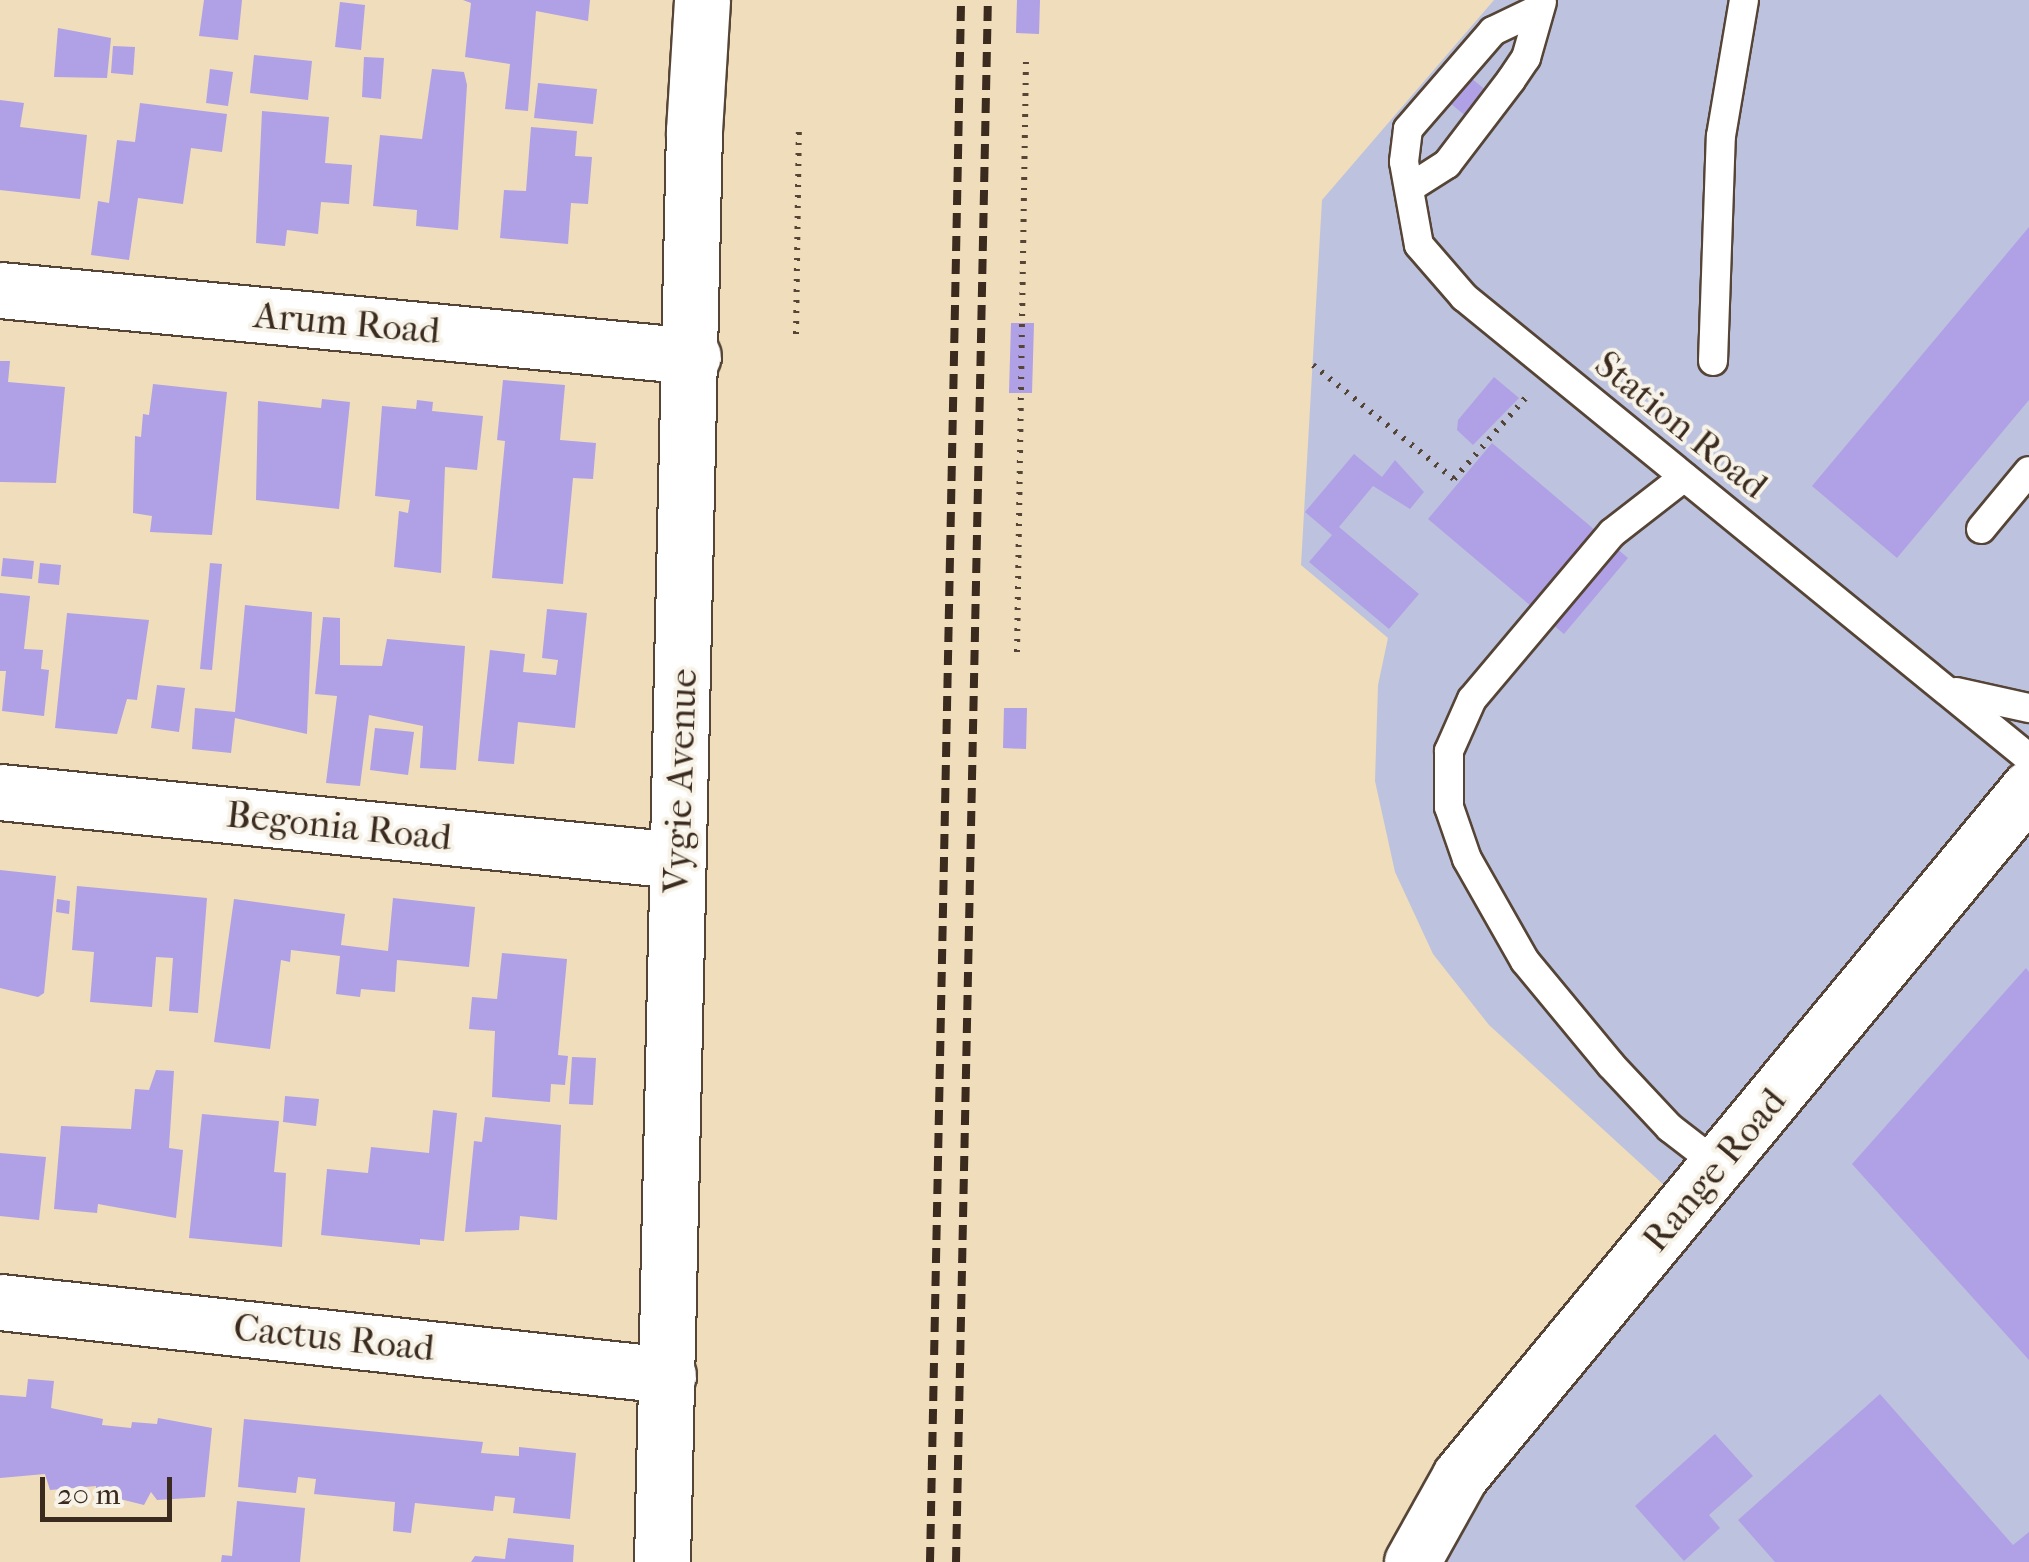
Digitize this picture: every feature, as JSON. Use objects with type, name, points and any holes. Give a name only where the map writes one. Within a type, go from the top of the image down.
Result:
[{"type":"street","name":"Vygie Avenue","points":[[662,1562],[677,860],[693,356],[694,132],[702,0]]},
{"type":"street","name":"Arum Road","points":[[0,290],[693,356]]},
{"type":"street","name":"Range Road","points":[[1412,1562],[1460,1476],[2029,788]]},
{"type":"street","name":"Begonia Road","points":[[0,792],[677,860]]},
{"type":"street","name":"Cactus Road","points":[[0,1302],[668,1374]]},
{"type":"lane","points":[[1712,362],[1720,136],[1744,0]]},
{"type":"lane","name":"Station Road","points":[[1411,188],[1447,164],[1512,80],[1526,58],[1540,5]]},
{"type":"lane","name":"Station Road","points":[[1540,5],[1493,31],[1408,129],[1404,162],[1419,245],[1464,297],[2029,758]]},
{"type":"lane","points":[[1981,529],[2029,471]]},
{"type":"lane","points":[[1684,477],[1612,534],[1472,699],[1449,751],[1449,807],[1467,859],[1525,961],[1610,1066],[1670,1128],[1718,1165]]},
{"type":"lane","name":"Station Road","points":[[1950,690],[2029,708]]},
{"type":"path","points":[[1017,652],[1026,62]]},
{"type":"path","points":[[796,334],[800,129]]},
{"type":"path","points":[[1313,365],[1454,479],[1537,384]]},
{"type":"shaded area","points":[[1494,0],[2029,0],[2029,1562],[1407,1562],[1665,1186],[1489,1025],[1433,954],[1395,872],[1375,781],[1378,685],[1388,638],[1301,565],[1322,200]]},
{"type":"building","points":[[204,0],[242,0],[238,40],[199,36]]},
{"type":"building","points":[[463,0],[590,0],[588,21],[536,11],[528,111],[505,109],[510,64],[465,57],[471,3]]},
{"type":"building","points":[[1017,0],[1040,0],[1039,34],[1016,33]]},
{"type":"building","points":[[340,2],[365,5],[361,50],[335,47]]},
{"type":"building","points":[[58,28],[111,38],[107,78],[54,77]]},
{"type":"building","points":[[113,46],[135,47],[133,75],[111,73]]},
{"type":"building","points":[[254,55],[312,61],[308,100],[250,93]]},
{"type":"building","points":[[364,57],[384,58],[381,99],[362,97]]},
{"type":"building","points":[[210,69],[233,72],[228,106],[206,103]]},
{"type":"building","points":[[432,69],[464,72],[467,85],[458,230],[416,226],[417,210],[373,206],[380,135],[422,139]]},
{"type":"building","points":[[1466,74],[1487,91],[1467,117],[1445,99]]},
{"type":"building","points":[[538,83],[597,89],[593,124],[534,118]]},
{"type":"building","points":[[0,100],[24,103],[20,127],[87,135],[80,199],[0,190]]},
{"type":"building","points":[[140,103],[227,114],[222,152],[191,148],[183,204],[138,198],[129,260],[91,255],[98,201],[109,203],[117,140],[135,142]]},
{"type":"building","points":[[262,111],[329,117],[325,163],[352,165],[349,204],[321,202],[318,234],[287,230],[285,246],[256,243]]},
{"type":"building","points":[[531,127],[577,131],[575,156],[592,157],[588,204],[571,203],[568,244],[500,238],[504,190],[526,191]]},
{"type":"building","points":[[2029,227],[2029,400],[1897,558],[1812,486]]},
{"type":"building","points":[[1011,323],[1034,323],[1032,393],[1009,393]]},
{"type":"building","points":[[0,361],[10,361],[8,382],[65,387],[56,483],[0,482]]},
{"type":"building","points":[[1494,377],[1519,398],[1473,445],[1457,430],[1458,420]]},
{"type":"building","points":[[503,380],[565,385],[560,440],[596,443],[593,479],[573,478],[563,584],[492,578],[505,441],[497,440]]},
{"type":"building","points":[[153,384],[227,392],[212,535],[150,532],[152,516],[133,513],[135,436],[141,437],[143,414],[149,415]]},
{"type":"building","points":[[322,399],[350,402],[339,509],[256,500],[258,401],[321,408]]},
{"type":"building","points":[[417,400],[433,402],[432,411],[483,416],[477,470],[445,467],[441,573],[394,567],[399,511],[408,513],[410,500],[375,496],[382,406],[416,409]]},
{"type":"building","points":[[1492,443],[1628,558],[1564,634],[1428,519]]},
{"type":"building","points":[[1354,454],[1382,477],[1395,460],[1424,492],[1410,509],[1373,486],[1339,527],[1419,594],[1389,629],[1309,562],[1332,535],[1305,512]]},
{"type":"building","points":[[3,558],[34,561],[32,579],[1,576]]},
{"type":"building","points":[[40,563],[61,565],[59,585],[38,583]]},
{"type":"building","points":[[210,563],[222,564],[212,670],[200,669]]},
{"type":"building","points":[[0,593],[30,596],[24,649],[43,650],[41,669],[49,670],[44,716],[2,711],[6,671],[0,671]]},
{"type":"building","points":[[245,605],[312,612],[307,734],[235,718],[231,753],[192,749],[195,708],[235,712]]},
{"type":"building","points":[[547,609],[587,613],[575,728],[518,722],[514,764],[478,761],[490,650],[525,654],[523,672],[556,675],[558,660],[542,658]]},
{"type":"building","points":[[67,613],[149,620],[137,700],[127,699],[117,734],[55,728]]},
{"type":"building","points":[[323,617],[340,618],[340,665],[382,666],[387,639],[465,646],[456,770],[420,768],[423,726],[369,715],[360,786],[326,783],[337,696],[315,694]]},
{"type":"building","points":[[157,685],[185,688],[179,732],[151,728]]},
{"type":"building","points":[[1004,708],[1027,708],[1026,749],[1003,748]]},
{"type":"building","points":[[375,728],[414,732],[408,775],[370,770]]},
{"type":"building","points":[[0,870],[56,876],[44,993],[38,997],[0,988]]},
{"type":"building","points":[[77,886],[207,898],[198,1013],[169,1011],[173,958],[156,957],[152,1007],[90,1002],[94,952],[72,950]]},
{"type":"building","points":[[393,898],[475,907],[469,967],[397,960],[395,992],[361,989],[360,997],[336,994],[340,956],[291,950],[290,962],[281,960],[270,1049],[214,1042],[234,899],[345,914],[341,945],[388,951]]},
{"type":"building","points":[[57,899],[70,901],[69,914],[56,912]]},
{"type":"building","points":[[502,953],[567,959],[558,1055],[568,1056],[565,1085],[551,1084],[550,1102],[492,1097],[495,1031],[469,1029],[472,997],[497,999]]},
{"type":"building","points":[[2026,968],[2029,972],[2029,1360],[1852,1164]]},
{"type":"building","points":[[572,1057],[596,1058],[593,1105],[569,1104]]},
{"type":"building","points":[[156,1070],[174,1071],[169,1148],[183,1150],[176,1218],[98,1204],[97,1213],[54,1209],[61,1126],[131,1129],[135,1089],[149,1090]]},
{"type":"building","points":[[285,1096],[319,1099],[316,1126],[283,1122]]},
{"type":"building","points":[[433,1110],[457,1113],[444,1241],[420,1239],[420,1245],[321,1235],[327,1169],[368,1173],[371,1147],[429,1153]]},
{"type":"building","points":[[202,1114],[279,1121],[274,1172],[286,1173],[282,1247],[189,1238]]},
{"type":"building","points":[[485,1117],[561,1125],[557,1220],[520,1216],[519,1230],[465,1232],[474,1141],[482,1142]]},
{"type":"building","points":[[0,1153],[46,1157],[39,1220],[0,1216]]},
{"type":"building","points":[[28,1379],[54,1381],[51,1408],[103,1419],[102,1425],[131,1428],[132,1422],[157,1424],[158,1418],[212,1428],[205,1497],[157,1500],[151,1492],[144,1505],[96,1493],[96,1486],[50,1490],[45,1474],[0,1478],[0,1395],[26,1397]]},
{"type":"building","points":[[1880,1394],[2013,1545],[2029,1532],[2029,1562],[1775,1562],[1738,1520]]},
{"type":"building","points":[[244,1419],[483,1442],[481,1453],[519,1456],[519,1447],[576,1453],[570,1519],[513,1513],[515,1498],[495,1496],[493,1511],[415,1503],[411,1533],[393,1531],[395,1502],[314,1494],[316,1479],[298,1477],[296,1493],[238,1487]]},
{"type":"building","points":[[1715,1434],[1753,1476],[1709,1515],[1720,1528],[1684,1561],[1635,1506]]},
{"type":"building","points":[[237,1501],[305,1508],[300,1562],[221,1562],[222,1555],[232,1556]]},
{"type":"building","points":[[508,1538],[574,1545],[573,1562],[471,1562],[475,1556],[505,1559]]},
{"type":"railway","points":[[930,1562],[961,0]]},
{"type":"railway","points":[[956,1562],[988,0]]}]
